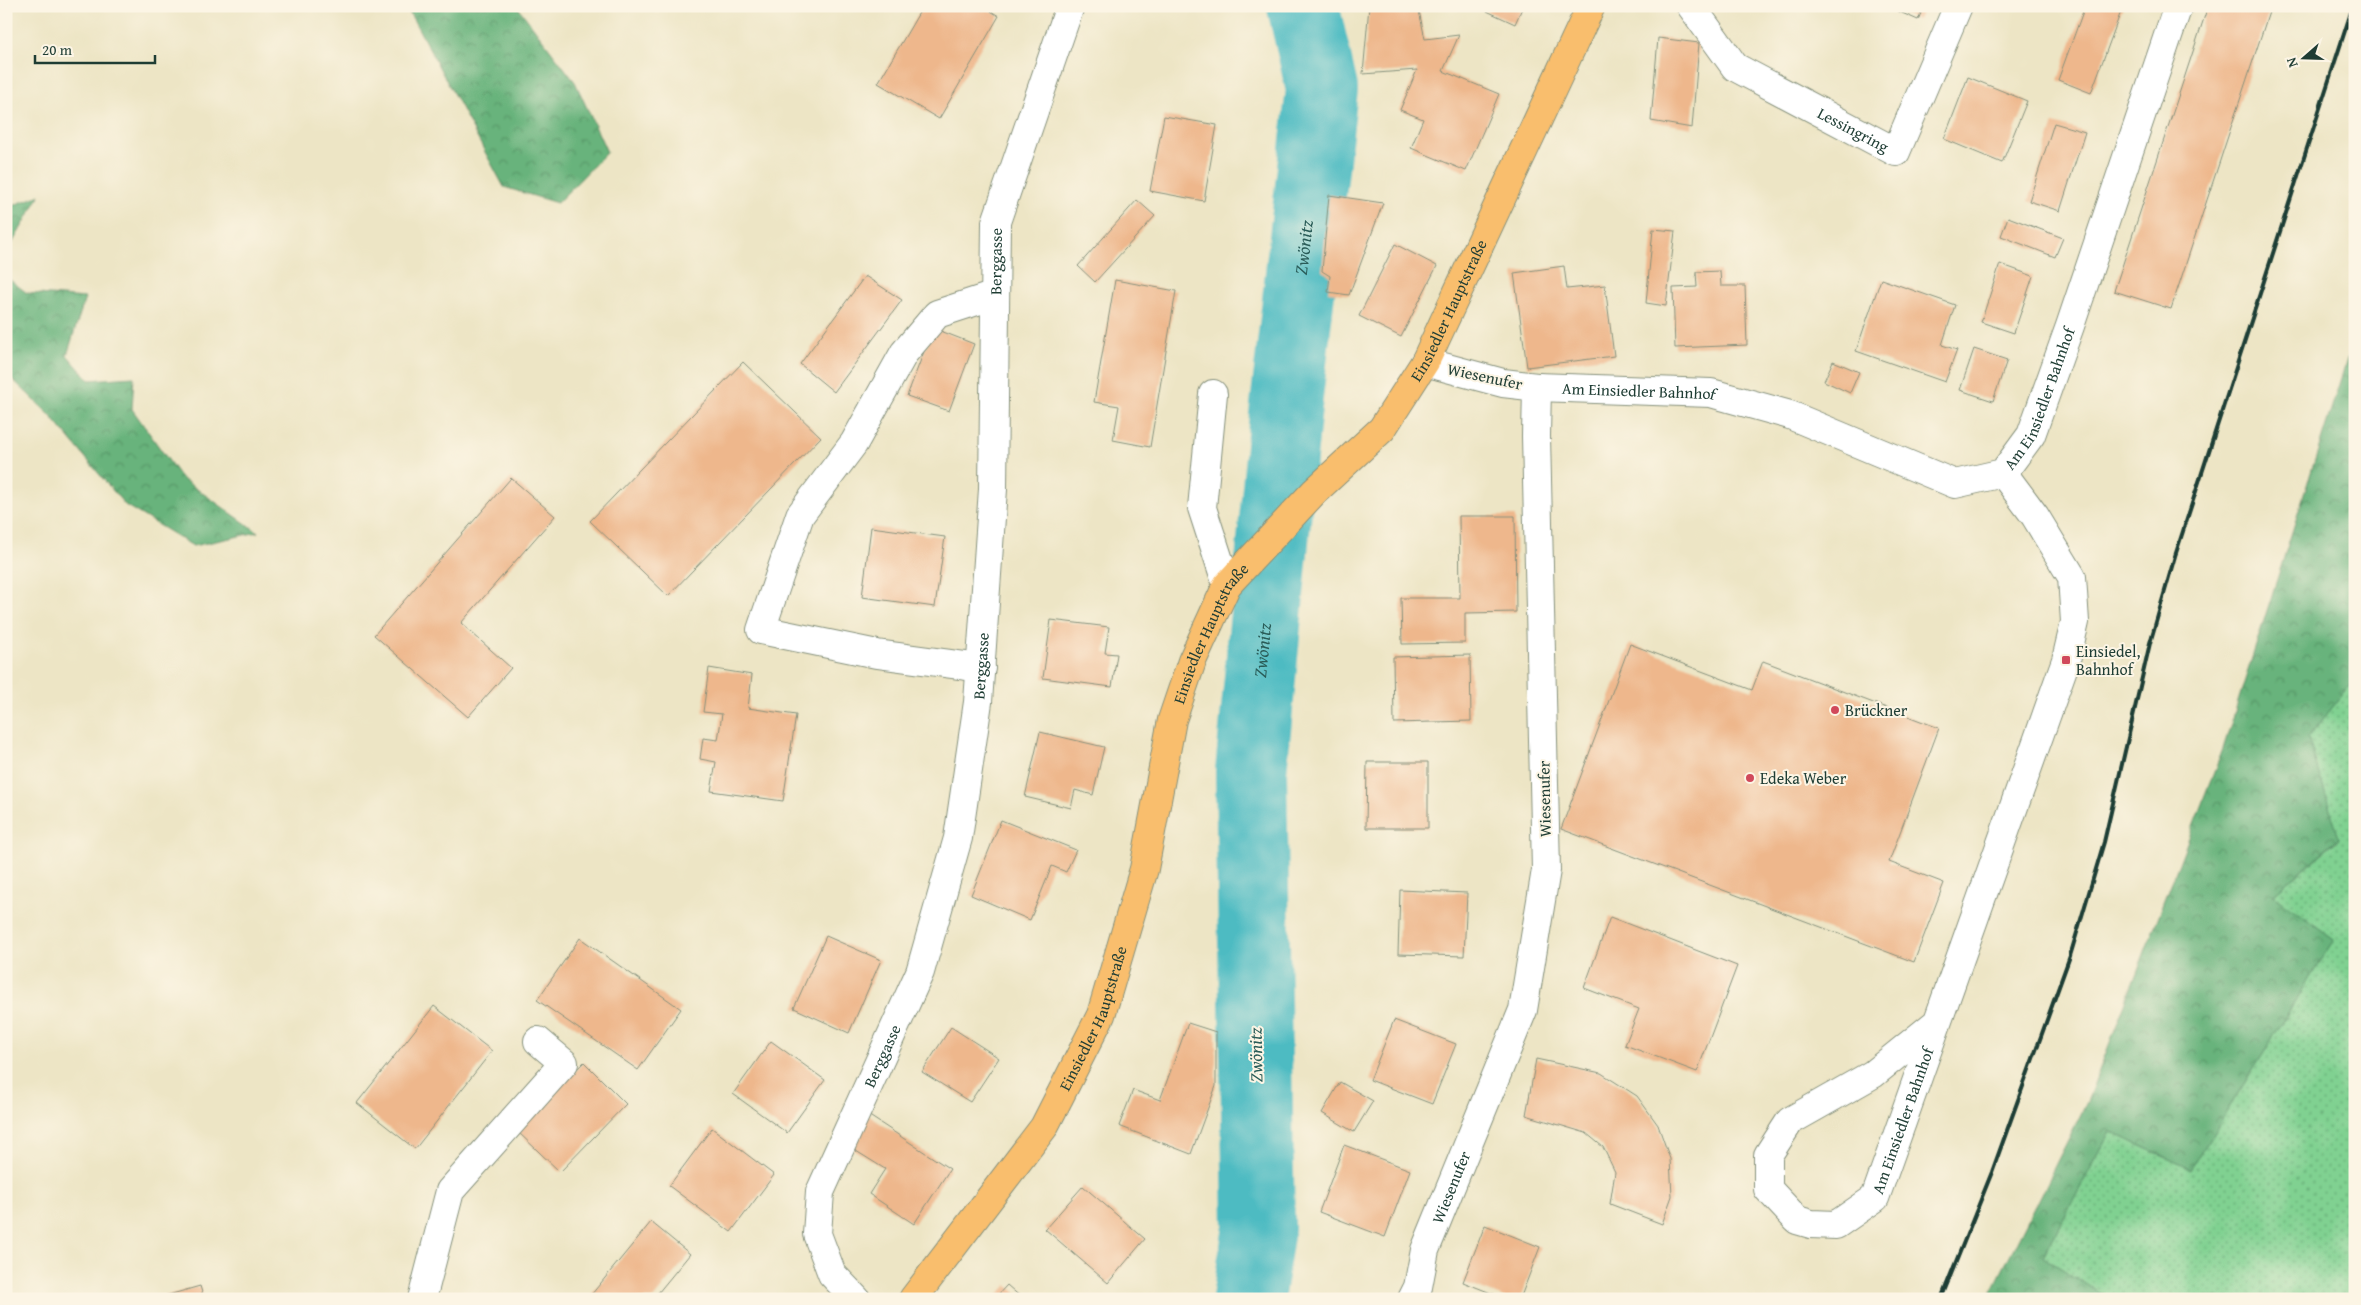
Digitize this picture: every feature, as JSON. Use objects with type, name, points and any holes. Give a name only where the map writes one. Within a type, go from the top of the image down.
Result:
[{"type":"main road","name":"Einsiedler Hauptstraße","points":[[913,1299],[1044,1127],[1101,1015],[1144,869],[1172,720],[1192,661],[1227,585],[1314,492],[1382,429],[1425,362],[1591,6]]},
{"type":"street","name":"Berggasse","points":[[856,1299],[832,1274],[817,1234],[820,1192],[920,972],[958,838],[981,668],[993,489],[996,222],[1070,6]]},
{"type":"street","name":"Lessingring","points":[[1691,6],[1735,66],[1896,152],[1958,6]]},
{"type":"street","name":"Am Einsiedler Bahnhof","points":[[1537,387],[1711,393],[1790,415],[1955,484],[2003,473],[2031,435],[2070,326],[2178,6]]},
{"type":"street","points":[[981,668],[876,654],[761,630],[800,515],[854,443],[904,353],[937,314],[995,295]]},
{"type":"street","name":"Wiesenufer","points":[[1420,1295],[1425,1250],[1523,1010],[1546,870],[1536,436],[1537,387],[1503,382],[1425,362]]},
{"type":"street","points":[[1213,394],[1202,508],[1227,585]]},
{"type":"street","name":"Am Einsiedler Bahnhof","points":[[1935,1024],[1873,1074],[1790,1121],[1768,1155],[1768,1189],[1797,1220],[1811,1224],[1836,1225],[1875,1198],[1935,1024],[2066,660],[2075,622],[2072,577],[2035,516],[2003,473]]},
{"type":"street","points":[[422,1299],[450,1191],[564,1062],[538,1041]]},
{"type":"green space","points":[[406,6],[517,6],[575,82],[607,152],[557,203],[504,187]]},
{"type":"green space","points":[[40,195],[6,254],[6,208]]},
{"type":"green space","points":[[6,277],[27,293],[85,298],[67,355],[89,380],[134,377],[132,409],[181,478],[258,532],[193,546],[125,505],[50,415],[6,373]]},
{"type":"green space","points":[[2355,334],[2355,679],[2308,738],[2339,838],[2273,895],[2334,939],[2191,1169],[2110,1132],[2043,1257],[2110,1299],[1988,1299],[2087,1102],[2223,749]]},
{"type":"green space","points":[[2355,679],[2355,1299],[2110,1299],[2043,1257],[2110,1132],[2191,1169],[2334,939],[2273,895],[2339,839],[2308,738]]},
{"type":"building","points":[[923,6],[982,6],[999,16],[939,119],[878,83]]},
{"type":"building","points":[[1369,6],[1418,6],[1425,39],[1459,35],[1443,71],[1499,94],[1466,171],[1411,148],[1423,119],[1400,110],[1417,70],[1363,74]]},
{"type":"building","points":[[1476,6],[1523,6],[1515,24]]},
{"type":"building","points":[[1800,6],[1811,6],[1808,11]]},
{"type":"building","points":[[1886,6],[1924,6],[1918,20]]},
{"type":"building","points":[[2085,6],[2123,6],[2091,93],[2058,80]]},
{"type":"building","points":[[2208,6],[2271,6],[2171,309],[2114,291]]},
{"type":"building","points":[[1658,38],[1699,43],[1692,128],[1651,121]]},
{"type":"building","points":[[1968,77],[2027,101],[2002,163],[1944,139]]},
{"type":"building","points":[[1164,116],[1217,125],[1204,201],[1150,191]]},
{"type":"building","points":[[2054,123],[2085,132],[2060,211],[2029,201]]},
{"type":"building","points":[[1329,195],[1383,203],[1349,295],[1328,292],[1330,276],[1322,271]]},
{"type":"building","points":[[1137,200],[1155,216],[1095,282],[1078,266]]},
{"type":"building","points":[[2008,217],[2063,238],[2055,257],[2001,236]]},
{"type":"building","points":[[1653,229],[1675,231],[1666,306],[1646,303]]},
{"type":"building","points":[[1395,244],[1437,266],[1401,337],[1359,316]]},
{"type":"building","points":[[2000,264],[2033,276],[2014,333],[1981,322]]},
{"type":"building","points":[[1564,266],[1567,289],[1605,285],[1614,356],[1527,367],[1514,273]]},
{"type":"building","points":[[1720,271],[1721,286],[1745,286],[1747,345],[1675,348],[1673,288],[1697,287],[1696,272]]},
{"type":"building","points":[[865,276],[902,300],[834,392],[800,364]]},
{"type":"building","points":[[1881,279],[1955,305],[1942,345],[1957,350],[1945,382],[1856,351]]},
{"type":"building","points":[[1115,280],[1176,291],[1150,447],[1113,440],[1119,406],[1094,402]]},
{"type":"building","points":[[933,328],[974,344],[949,411],[907,396]]},
{"type":"building","points":[[1974,349],[2007,360],[1993,401],[1960,390]]},
{"type":"building","points":[[1833,361],[1859,372],[1850,393],[1824,381]]},
{"type":"building","points":[[743,362],[821,437],[668,596],[590,521]]},
{"type":"building","points":[[511,478],[555,516],[461,623],[511,668],[468,717],[374,635]]},
{"type":"building","points":[[1459,516],[1515,516],[1516,612],[1465,613],[1465,643],[1402,644],[1401,598],[1460,598]]},
{"type":"building","points":[[871,527],[945,537],[935,607],[862,597]]},
{"type":"building","points":[[1051,620],[1109,627],[1105,653],[1117,654],[1112,687],[1043,678]]},
{"type":"building","name":"Edeka Weber","points":[[1630,644],[1752,690],[1763,661],[1939,728],[1889,862],[1944,883],[1914,962],[1561,829]]},
{"type":"building","points":[[1470,655],[1471,721],[1394,723],[1393,657]]},
{"type":"building","points":[[709,668],[752,675],[748,708],[796,715],[783,801],[711,791],[716,762],[700,759],[703,738],[718,740],[722,714],[703,712]]},
{"type":"building","points":[[1040,732],[1104,747],[1093,795],[1075,790],[1071,808],[1025,797]]},
{"type":"building","points":[[1367,762],[1428,762],[1428,828],[1366,828]]},
{"type":"building","points":[[1001,820],[1076,850],[1066,872],[1052,866],[1030,920],[971,895]]},
{"type":"building","points":[[1400,890],[1467,893],[1464,956],[1398,954]]},
{"type":"building","points":[[1610,917],[1737,966],[1697,1072],[1625,1045],[1639,1009],[1584,988]]},
{"type":"building","points":[[826,936],[881,960],[849,1033],[794,1008]]},
{"type":"building","points":[[580,938],[681,1009],[638,1070],[537,1000]]},
{"type":"building","points":[[434,1006],[492,1051],[415,1149],[357,1103]]},
{"type":"building","points":[[1394,1020],[1456,1044],[1432,1104],[1370,1080]]},
{"type":"building","points":[[1188,1023],[1216,1032],[1216,1086],[1191,1154],[1119,1126],[1133,1090],[1160,1100]]},
{"type":"building","points":[[951,1027],[999,1058],[970,1102],[922,1072]]},
{"type":"building","points":[[771,1041],[825,1080],[787,1133],[733,1094]]},
{"type":"building","points":[[1536,1059],[1601,1073],[1637,1096],[1658,1125],[1670,1159],[1672,1196],[1662,1224],[1610,1204],[1615,1172],[1603,1147],[1586,1133],[1526,1115]]},
{"type":"building","points":[[584,1062],[626,1104],[560,1172],[517,1131]]},
{"type":"building","points":[[1340,1082],[1373,1101],[1354,1132],[1322,1113]]},
{"type":"building","points":[[868,1115],[950,1169],[914,1224],[869,1194],[885,1169],[848,1146]]},
{"type":"building","points":[[712,1128],[774,1175],[731,1232],[669,1186]]},
{"type":"building","points":[[1344,1145],[1410,1170],[1385,1237],[1319,1212]]},
{"type":"building","points":[[1083,1186],[1145,1239],[1108,1283],[1045,1229]]},
{"type":"building","points":[[651,1222],[690,1254],[653,1299],[597,1299],[591,1295]]},
{"type":"building","points":[[1485,1225],[1540,1247],[1520,1299],[1506,1299],[1463,1282]]},
{"type":"building","points":[[1007,1285],[1023,1299],[994,1299]]},
{"type":"building","points":[[200,1286],[204,1299],[158,1299],[158,1298]]},
{"type":"waterway","name":"Zwönitz","points":[[1248,1299],[1259,1228],[1251,772],[1285,415],[1322,89],[1303,6]]},
{"type":"railway","points":[[1941,1299],[1992,1172],[2070,956],[2104,842],[2150,643],[2175,556],[2353,6]]},
{"type":"place","name":"Einsiedel, Bahnhof","points":[[2066,660]]},
{"type":"place","name":"Brückner","points":[[1835,710]]},
{"type":"place","name":"Edeka Weber","points":[[1750,778]]}]
